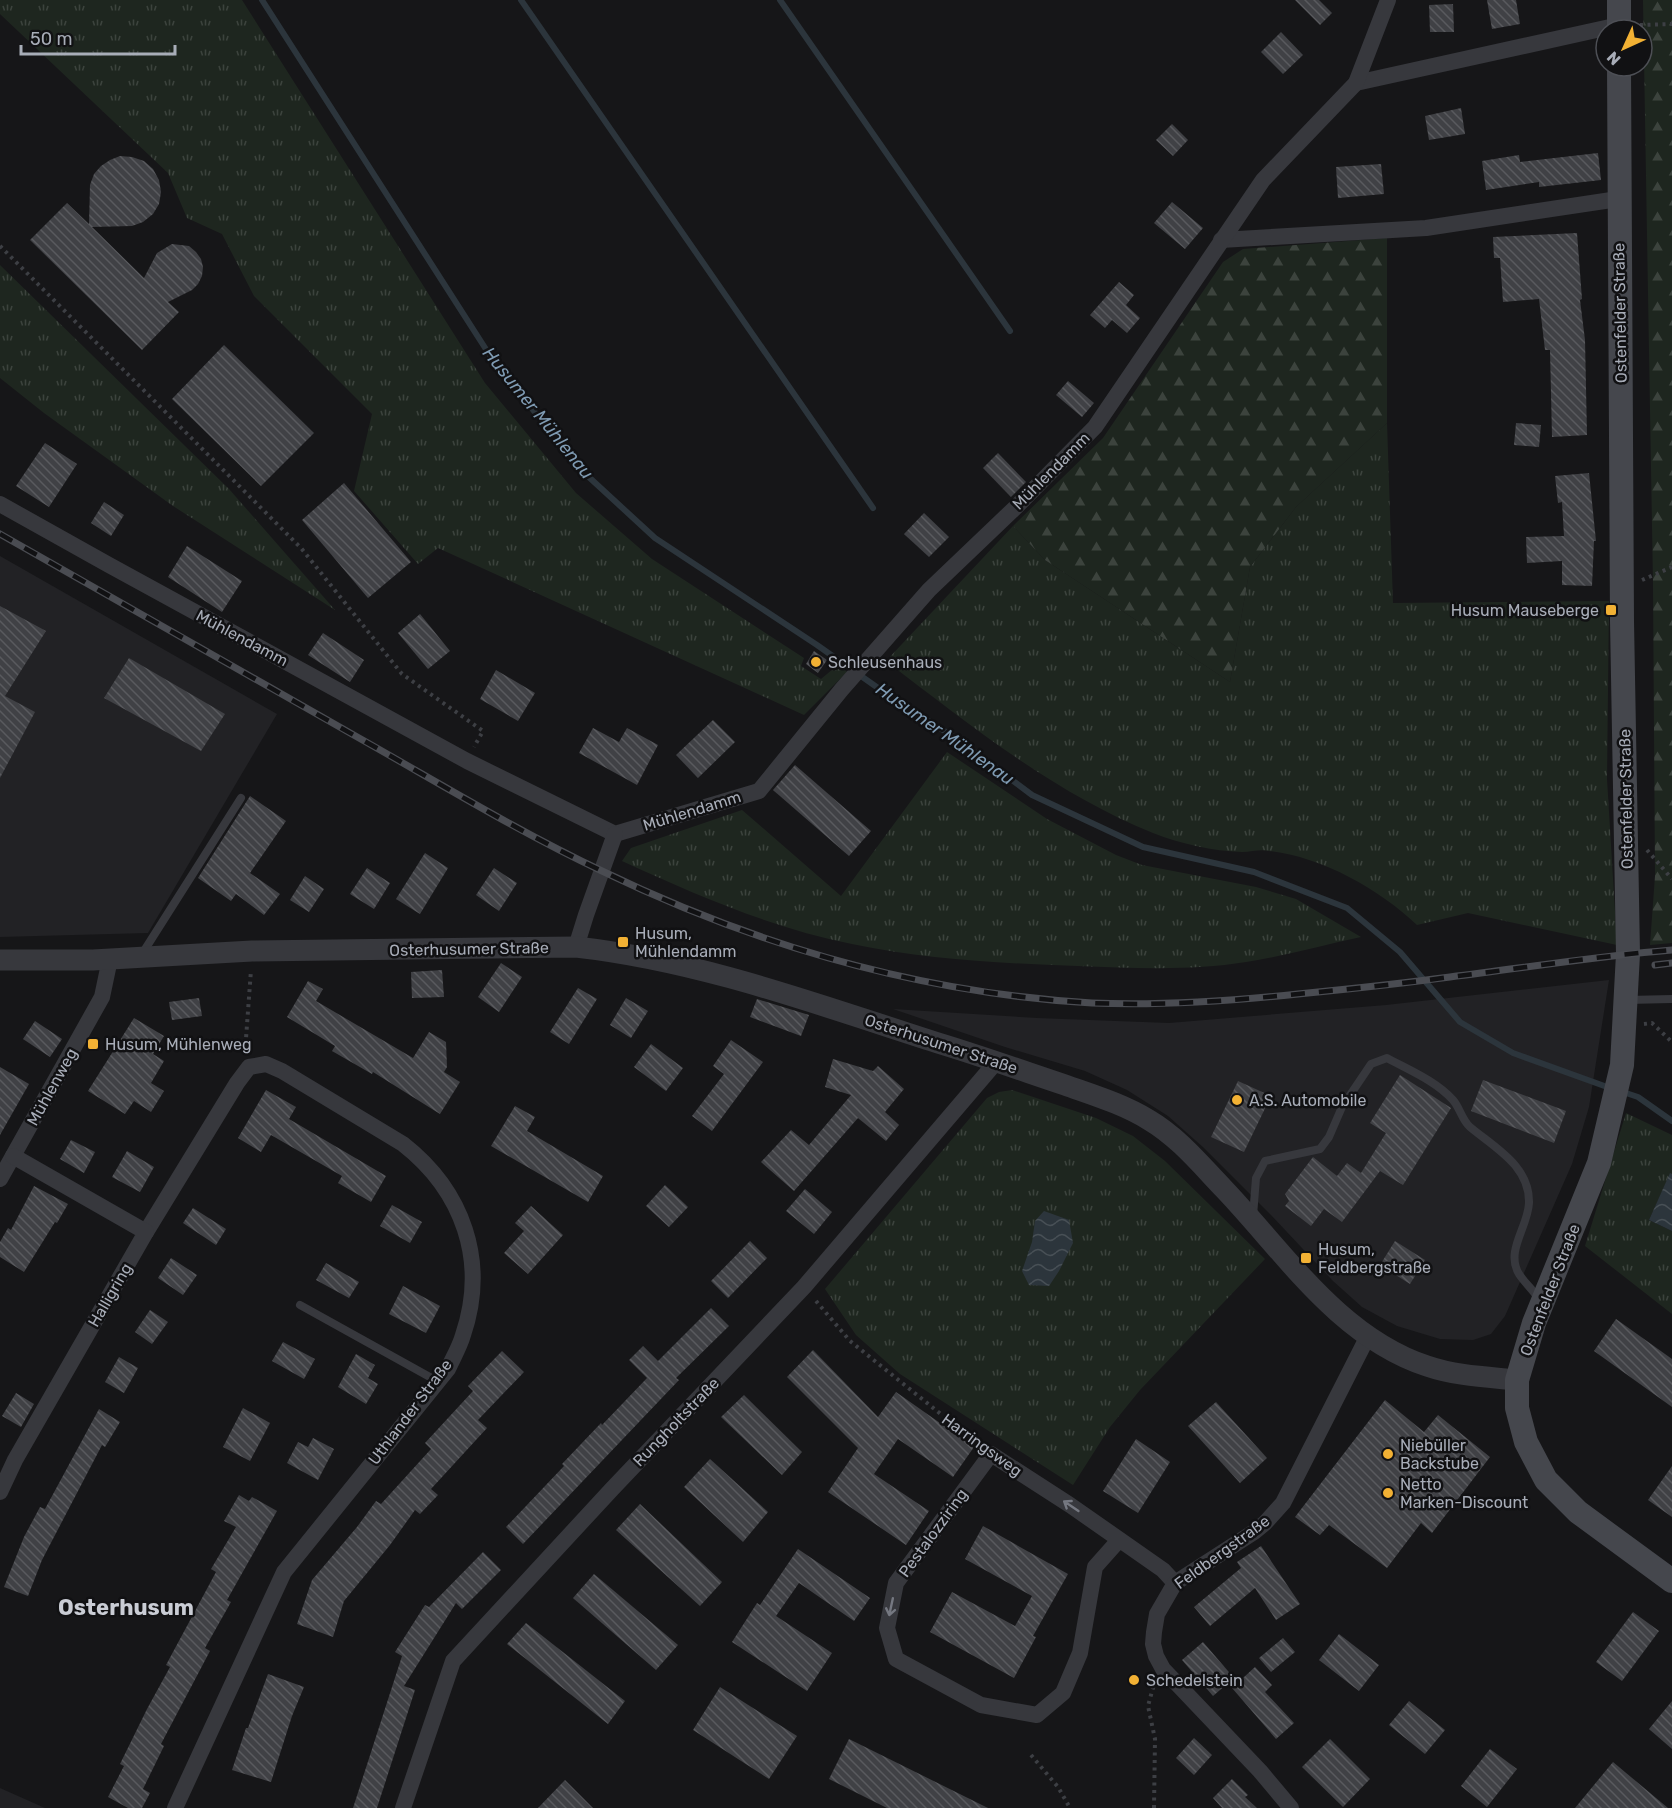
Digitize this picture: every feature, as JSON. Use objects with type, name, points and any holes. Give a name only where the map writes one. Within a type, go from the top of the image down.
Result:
[{"type":"main road","points":[[1619,0],[1619,18]]},
{"type":"main road","name":"Ostenfelder Straße","points":[[1517,1380],[1542,1304],[1599,1163],[1622,1065],[1626,1000],[1627,849],[1618,199],[1619,78]]},
{"type":"main road","points":[[1517,1380],[1517,1408],[1526,1442],[1546,1480],[1578,1512],[1672,1581]]},
{"type":"street","name":"Mühlendamm","points":[[0,504],[467,761],[615,834],[759,790],[868,658],[929,590],[1095,427],[1263,180],[1356,83],[1388,0]]},
{"type":"street","points":[[1356,83],[1594,33]]},
{"type":"street","points":[[1221,240],[1426,228],[1618,199]]},
{"type":"street","points":[[576,947],[585,915],[615,834]]},
{"type":"street","name":"Osterhusumer Straße","points":[[0,960],[110,959],[252,951],[576,947],[621,952],[710,971],[997,1061],[1108,1101],[1149,1119],[1196,1160],[1348,1322],[1391,1351],[1429,1367],[1471,1376],[1517,1380]]},
{"type":"street","name":"Mühlenweg","points":[[0,1179],[102,998],[110,959]]},
{"type":"street","name":"Rungholtstraße","points":[[403,1808],[453,1661],[804,1287],[997,1061]]},
{"type":"street","name":"Uthlander Straße","points":[[175,1808],[284,1572],[448,1369],[464,1335],[470,1301],[473,1269],[467,1233],[442,1183],[421,1158],[403,1144],[292,1077],[266,1064],[249,1067]]},
{"type":"street","points":[[13,1156],[146,1232],[249,1067]]},
{"type":"street","name":"Halligring","points":[[0,1492],[15,1460],[146,1232]]},
{"type":"street","name":"Feldbergstraße","points":[[1291,1808],[1260,1771],[1163,1669],[1153,1644],[1154,1632],[1157,1614],[1175,1583],[1254,1532],[1283,1503],[1368,1336]]},
{"type":"street","name":"Harringsweg","points":[[991,1454],[1070,1505],[1163,1570],[1175,1583]]},
{"type":"street","name":"Pestalozziring","points":[[991,1454],[896,1583],[887,1628],[896,1659],[981,1705],[1037,1714],[1063,1693],[1080,1653],[1095,1567],[1119,1540]]},
{"type":"lane","points":[[141,957],[241,798]]},
{"type":"lane","points":[[1626,1000],[1672,999]]},
{"type":"lane","points":[[1253,1219],[1256,1178],[1265,1161],[1320,1149],[1329,1137],[1342,1107],[1371,1064],[1387,1058],[1425,1078],[1453,1100],[1468,1125],[1508,1156],[1525,1178],[1529,1204],[1514,1254],[1518,1273],[1531,1286],[1542,1304]]},
{"type":"lane","points":[[300,1305],[438,1381]]},
{"type":"path","points":[[1654,25],[1672,24]]},
{"type":"path","points":[[0,246],[301,548],[402,674],[483,731],[467,761]]},
{"type":"path","points":[[1623,588],[1672,567]]},
{"type":"path","points":[[1627,849],[1644,847],[1672,879]]},
{"type":"path","points":[[249,1067],[244,1057],[252,951]]},
{"type":"path","points":[[1625,1026],[1652,1023],[1672,1042]]},
{"type":"path","name":"Harringsweg","points":[[804,1287],[850,1341],[991,1454]]},
{"type":"path","points":[[1154,1808],[1155,1739],[1148,1706],[1151,1689],[1163,1669]]},
{"type":"path","points":[[1031,1755],[1058,1787],[1070,1808]]},
{"type":"shaded area","points":[[0,556],[277,714],[148,933],[0,937]]},
{"type":"shaded area","points":[[1609,980],[1589,1107],[1572,1164],[1505,1316],[1491,1334],[1473,1340],[1440,1339],[1397,1326],[1362,1307],[1333,1281],[1204,1148],[1168,1116],[1127,1090],[1085,1071],[893,1009],[1169,1023],[1386,1005]]},
{"type":"shaded area","points":[[0,1788],[45,1808],[0,1808]]},
{"type":"green space","points":[[0,0],[242,0],[485,383],[576,493],[652,559],[804,658],[801,666],[821,679],[839,664],[847,672],[804,715],[438,548],[418,564],[354,491],[372,414],[254,296],[222,234],[187,218],[168,173],[0,14]]},
{"type":"green space","points":[[1643,0],[1672,0],[1672,943],[1650,945],[1655,876],[1653,583],[1644,78],[1654,78],[1654,18],[1643,18]]},
{"type":"green space","points":[[1387,238],[1387,423],[1296,507],[1250,567],[1230,682],[1045,560],[1013,526],[1103,438],[1223,262],[1243,249]]},
{"type":"green space","points":[[0,265],[229,489],[335,610],[173,506],[44,413],[0,378]]},
{"type":"green space","points":[[1387,423],[1393,603],[1609,601],[1607,779],[1617,945],[1468,913],[1417,925],[1367,887],[1309,860],[1266,850],[1242,852],[1208,848],[1186,844],[1153,833],[1117,817],[1047,778],[981,733],[886,661],[1013,526],[1045,560],[1230,682],[1250,567],[1296,507]]},
{"type":"green space","points":[[947,752],[1047,819],[1116,855],[1142,865],[1256,887],[1296,899],[1361,937],[1261,960],[1183,968],[1050,965],[936,957],[852,944],[793,929],[706,898],[622,861],[631,848],[742,810],[841,896]]},
{"type":"green space","points":[[1012,1090],[1096,1118],[1133,1136],[1165,1161],[1265,1259],[1140,1390],[1110,1427],[1073,1485],[900,1374],[856,1335],[825,1289],[987,1098],[999,1092]]},
{"type":"green space","points":[[1626,1113],[1672,1135],[1672,1174],[1649,1220],[1672,1231],[1672,1314],[1585,1246]]},
{"type":"water","points":[[1670,1173],[1672,1174],[1672,1231],[1649,1220]]},
{"type":"water","points":[[1044,1211],[1069,1220],[1073,1243],[1049,1286],[1029,1285],[1022,1271],[1032,1242],[1035,1221]]},
{"type":"building","points":[[1295,0],[1319,0],[1332,13],[1320,25]]},
{"type":"building","points":[[1487,0],[1516,0],[1520,24],[1492,29]]},
{"type":"building","points":[[1453,4],[1454,32],[1430,32],[1429,5]]},
{"type":"building","points":[[1281,32],[1303,55],[1283,74],[1261,52]]},
{"type":"building","points":[[1461,108],[1465,134],[1429,140],[1425,116]]},
{"type":"building","points":[[1172,124],[1188,140],[1173,156],[1156,140]]},
{"type":"building","points":[[1598,153],[1601,180],[1539,187],[1539,182],[1486,190],[1482,161],[1519,155],[1520,162]]},
{"type":"building","points":[[120,156],[144,161],[153,169],[159,180],[161,192],[159,204],[153,214],[143,222],[132,226],[92,227],[144,278],[157,253],[172,244],[189,246],[201,259],[203,267],[202,276],[192,290],[168,302],[179,312],[142,350],[30,240],[67,203],[89,224],[90,185],[94,174],[101,166]]},
{"type":"building","points":[[1381,164],[1384,194],[1338,198],[1336,167]]},
{"type":"building","points":[[1172,202],[1203,228],[1185,249],[1154,223]]},
{"type":"building","points":[[1577,233],[1582,299],[1580,300],[1585,340],[1587,435],[1552,437],[1550,350],[1545,350],[1539,299],[1503,302],[1500,258],[1494,258],[1493,237]]},
{"type":"building","points":[[1119,282],[1134,295],[1126,305],[1140,318],[1127,333],[1112,320],[1105,328],[1090,315]]},
{"type":"building","points":[[224,345],[314,433],[261,486],[172,399]]},
{"type":"building","points":[[1068,381],[1094,403],[1082,417],[1056,395]]},
{"type":"building","points":[[1516,423],[1541,425],[1539,447],[1514,445]]},
{"type":"building","points":[[45,443],[77,464],[49,507],[16,486]]},
{"type":"building","points":[[998,453],[1026,482],[1011,497],[983,468]]},
{"type":"building","points":[[1589,473],[1596,541],[1594,541],[1592,586],[1562,585],[1562,561],[1527,563],[1526,537],[1564,536],[1562,502],[1558,503],[1555,476]]},
{"type":"building","points":[[344,483],[411,562],[368,598],[302,520]]},
{"type":"building","points":[[104,502],[124,515],[111,536],[91,523]]},
{"type":"building","points":[[924,513],[949,537],[929,557],[904,534]]},
{"type":"building","points":[[187,546],[242,581],[222,612],[168,577]]},
{"type":"building","points":[[0,606],[46,631],[5,696],[35,712],[0,778]]},
{"type":"building","points":[[420,614],[450,651],[428,669],[398,633]]},
{"type":"building","points":[[323,633],[364,660],[350,682],[308,655]]},
{"type":"building","name":"Schleusenhaus","points":[[814,651],[827,660],[818,673],[806,664]]},
{"type":"building","points":[[129,658],[225,714],[201,751],[104,698]]},
{"type":"building","points":[[496,670],[535,693],[518,721],[480,699]]},
{"type":"building","points":[[713,720],[735,742],[698,778],[676,755]]},
{"type":"building","points":[[593,728],[619,742],[627,728],[658,745],[637,785],[579,753]]},
{"type":"building","points":[[795,765],[871,831],[849,856],[773,790]]},
{"type":"building","points":[[250,796],[286,821],[250,873],[280,894],[264,915],[236,894],[231,901],[198,878]]},
{"type":"building","points":[[425,853],[448,868],[420,914],[396,899]]},
{"type":"building","points":[[367,868],[390,883],[374,909],[350,894]]},
{"type":"building","points":[[494,868],[517,883],[499,911],[476,895]]},
{"type":"building","points":[[305,876],[324,889],[309,912],[290,900]]},
{"type":"building","points":[[501,963],[522,977],[499,1012],[478,997]]},
{"type":"building","points":[[442,970],[444,997],[412,998],[411,972]]},
{"type":"building","points":[[308,981],[323,989],[316,1001],[413,1058],[429,1032],[446,1042],[447,1067],[444,1072],[460,1082],[440,1114],[373,1072],[372,1074],[332,1051],[335,1046],[287,1017]]},
{"type":"building","points":[[578,988],[597,999],[569,1044],[550,1032]]},
{"type":"building","points":[[199,998],[202,1016],[172,1020],[169,1002]]},
{"type":"building","points":[[626,998],[648,1011],[631,1038],[610,1025]]},
{"type":"building","points":[[757,999],[809,1015],[801,1036],[750,1017]]},
{"type":"building","points":[[134,1018],[164,1036],[153,1054],[164,1061],[151,1083],[164,1091],[151,1112],[134,1101],[125,1114],[88,1091]]},
{"type":"building","points":[[35,1021],[62,1039],[50,1057],[23,1039]]},
{"type":"building","points":[[731,1040],[763,1062],[712,1131],[692,1116],[724,1074],[713,1066]]},
{"type":"building","points":[[651,1044],[683,1068],[666,1091],[634,1067]]},
{"type":"building","points":[[833,1059],[873,1071],[878,1066],[904,1089],[885,1112],[899,1125],[886,1141],[858,1118],[794,1191],[761,1162],[791,1130],[809,1145],[851,1095],[825,1087]]},
{"type":"building","points":[[0,1067],[29,1084],[0,1135]]},
{"type":"building","points":[[1400,1075],[1451,1108],[1403,1185],[1380,1171],[1342,1222],[1324,1209],[1311,1226],[1285,1206],[1289,1201],[1285,1194],[1313,1157],[1337,1176],[1347,1163],[1361,1173],[1386,1133],[1370,1123]]},
{"type":"building","points":[[1483,1080],[1566,1111],[1554,1143],[1471,1111]]},
{"type":"building","points":[[1238,1081],[1271,1096],[1244,1152],[1211,1137]]},
{"type":"building","points":[[266,1090],[296,1107],[289,1119],[386,1176],[371,1202],[338,1183],[342,1176],[271,1135],[261,1152],[238,1138]]},
{"type":"building","points":[[515,1106],[535,1117],[527,1131],[603,1176],[588,1202],[491,1146]]},
{"type":"building","points":[[71,1140],[95,1152],[84,1173],[60,1159]]},
{"type":"building","points":[[127,1151],[154,1167],[140,1192],[112,1177]]},
{"type":"building","points":[[665,1185],[688,1207],[669,1227],[646,1206]]},
{"type":"building","points":[[34,1186],[68,1204],[24,1272],[0,1257],[0,1242],[8,1228],[11,1230]]},
{"type":"building","points":[[805,1189],[832,1212],[814,1234],[786,1211]]},
{"type":"building","points":[[392,1205],[422,1222],[410,1243],[380,1226]]},
{"type":"building","points":[[531,1206],[563,1235],[528,1274],[504,1253],[524,1231],[515,1223]]},
{"type":"building","points":[[193,1208],[226,1229],[216,1245],[183,1223]]},
{"type":"building","points":[[750,1241],[767,1258],[728,1298],[711,1281]]},
{"type":"building","points":[[1395,1241],[1425,1260],[1410,1284],[1380,1265]]},
{"type":"building","points":[[171,1258],[197,1275],[183,1295],[158,1278]]},
{"type":"building","points":[[326,1263],[359,1282],[349,1298],[316,1280]]},
{"type":"building","points":[[403,1286],[440,1306],[426,1333],[389,1314]]},
{"type":"building","points":[[711,1308],[729,1326],[676,1378],[679,1380],[523,1544],[506,1527],[564,1466],[562,1464],[647,1378],[629,1360],[643,1346],[658,1361]]},
{"type":"building","points":[[150,1310],[168,1322],[152,1344],[135,1332]]},
{"type":"building","points":[[1616,1319],[1672,1359],[1672,1407],[1594,1351]]},
{"type":"building","points":[[283,1342],[315,1359],[304,1379],[272,1361]]},
{"type":"building","points":[[813,1350],[878,1417],[896,1392],[974,1447],[953,1477],[898,1439],[874,1474],[929,1511],[906,1545],[828,1492],[858,1448],[787,1377]]},
{"type":"building","points":[[502,1351],[524,1372],[478,1420],[487,1428],[431,1489],[438,1495],[420,1514],[415,1510],[390,1545],[344,1601],[333,1637],[297,1624],[312,1580],[376,1501],[381,1504],[431,1449],[425,1443],[473,1391],[468,1386]]},
{"type":"building","points":[[356,1354],[375,1365],[368,1378],[378,1384],[366,1404],[338,1387]]},
{"type":"building","points":[[119,1357],[138,1368],[124,1393],[105,1382]]},
{"type":"building","points":[[16,1393],[34,1404],[21,1427],[2,1416]]},
{"type":"building","points":[[744,1395],[802,1452],[782,1475],[721,1417]]},
{"type":"building","name":"Netto Marken-Discount","points":[[1385,1400],[1424,1432],[1438,1415],[1490,1457],[1432,1533],[1421,1523],[1387,1568],[1329,1525],[1320,1535],[1295,1517]]},
{"type":"building","points":[[1216,1402],[1267,1458],[1240,1483],[1188,1426]]},
{"type":"building","points":[[243,1408],[270,1423],[250,1461],[223,1447]]},
{"type":"building","points":[[99,1409],[120,1422],[105,1447],[102,1445],[42,1560],[28,1596],[4,1587],[24,1537],[40,1507],[45,1509]]},
{"type":"building","points":[[313,1438],[334,1449],[318,1480],[287,1463],[298,1442],[308,1447]]},
{"type":"building","points":[[1136,1439],[1170,1462],[1138,1513],[1103,1491]]},
{"type":"building","points":[[710,1459],[768,1512],[743,1542],[684,1487]]},
{"type":"building","points":[[1672,1466],[1672,1517],[1648,1500]]},
{"type":"building","points":[[239,1495],[249,1501],[252,1497],[277,1511],[227,1600],[231,1602],[205,1648],[210,1651],[161,1744],[164,1746],[143,1789],[150,1793],[142,1808],[128,1808],[108,1797],[124,1766],[120,1764],[170,1667],[166,1665],[216,1572],[211,1569],[236,1527],[224,1521]]},
{"type":"building","points":[[640,1504],[722,1582],[700,1606],[616,1530]]},
{"type":"building","points":[[983,1526],[1068,1574],[1033,1636],[1036,1637],[1014,1678],[930,1632],[952,1592],[1015,1626],[1032,1596],[965,1559]]},
{"type":"building","points":[[1261,1546],[1300,1604],[1276,1620],[1255,1588],[1210,1626],[1194,1607],[1241,1568],[1237,1562]]},
{"type":"building","points":[[798,1549],[870,1598],[854,1621],[799,1583],[776,1616],[832,1653],[807,1691],[732,1642],[757,1603],[760,1605]]},
{"type":"building","points":[[483,1552],[501,1570],[462,1609],[456,1603],[404,1686],[415,1690],[377,1808],[353,1808],[402,1656],[395,1652],[425,1605],[429,1607]]},
{"type":"building","points":[[594,1574],[678,1645],[656,1670],[573,1598]]},
{"type":"building","points":[[1633,1612],[1659,1631],[1622,1681],[1596,1662]]},
{"type":"building","points":[[526,1623],[625,1701],[608,1724],[507,1644]]},
{"type":"building","points":[[1339,1634],[1379,1665],[1359,1691],[1319,1660]]},
{"type":"building","points":[[1283,1638],[1295,1652],[1271,1672],[1259,1658]]},
{"type":"building","points":[[1203,1642],[1234,1678],[1213,1696],[1182,1660]]},
{"type":"building","points":[[1255,1667],[1272,1685],[1265,1692],[1294,1723],[1276,1739],[1232,1688]]},
{"type":"building","points":[[268,1674],[304,1687],[292,1716],[271,1782],[232,1770]]},
{"type":"building","points":[[720,1687],[797,1736],[769,1779],[693,1730]]},
{"type":"building","points":[[1409,1701],[1445,1730],[1425,1754],[1389,1725]]},
{"type":"building","points":[[1672,1701],[1672,1749],[1649,1729]]},
{"type":"building","points":[[1194,1738],[1212,1755],[1194,1775],[1176,1758]]},
{"type":"building","points":[[849,1739],[988,1808],[887,1808],[829,1779]]},
{"type":"building","points":[[1330,1739],[1370,1779],[1343,1807],[1302,1767]]},
{"type":"building","points":[[1490,1749],[1517,1769],[1487,1807],[1461,1786]]},
{"type":"building","points":[[1613,1762],[1668,1808],[1575,1808]]},
{"type":"building","points":[[1232,1779],[1248,1795],[1245,1797],[1257,1808],[1222,1808],[1213,1798]]},
{"type":"building","points":[[565,1780],[593,1808],[538,1808]]},
{"type":"waterway","name":"Husumer Mühlenau","points":[[262,0],[489,354],[579,468],[655,538],[957,739],[1032,795],[1143,847],[1254,872],[1347,908],[1400,952],[1460,1022],[1513,1053],[1610,1088]]},
{"type":"waterway","points":[[521,0],[873,508]]},
{"type":"waterway","points":[[780,0],[1010,331]]},
{"type":"waterway","name":"Husumer Mühlenau","points":[[1620,1091],[1638,1097],[1672,1121]]},
{"type":"railway","points":[[0,534],[479,807],[571,856],[661,898],[720,922],[780,943],[902,977],[1028,998],[1144,1004],[1272,997],[1672,950]]},
{"type":"railway","points":[[1655,965],[1672,963]]},
{"type":"place","name":"Husum Mauseberge","points":[[1611,610]]},
{"type":"place","name":"Schleusenhaus","points":[[816,662]]},
{"type":"place","name":"Husum, Mühlendamm","points":[[623,942]]},
{"type":"place","name":"Husum, Mühlenweg","points":[[93,1044]]},
{"type":"place","name":"A.S. Automobile","points":[[1237,1100]]},
{"type":"place","name":"Husum, Feldbergstraße","points":[[1306,1258]]},
{"type":"place","name":"Niebüller Backstube","points":[[1388,1454]]},
{"type":"place","name":"Netto Marken-Discount","points":[[1388,1493]]},
{"type":"place","name":"Schedelstein","points":[[1134,1680]]},
{"type":"district","name":"Osterhusum","points":[[126,1607]]}]
